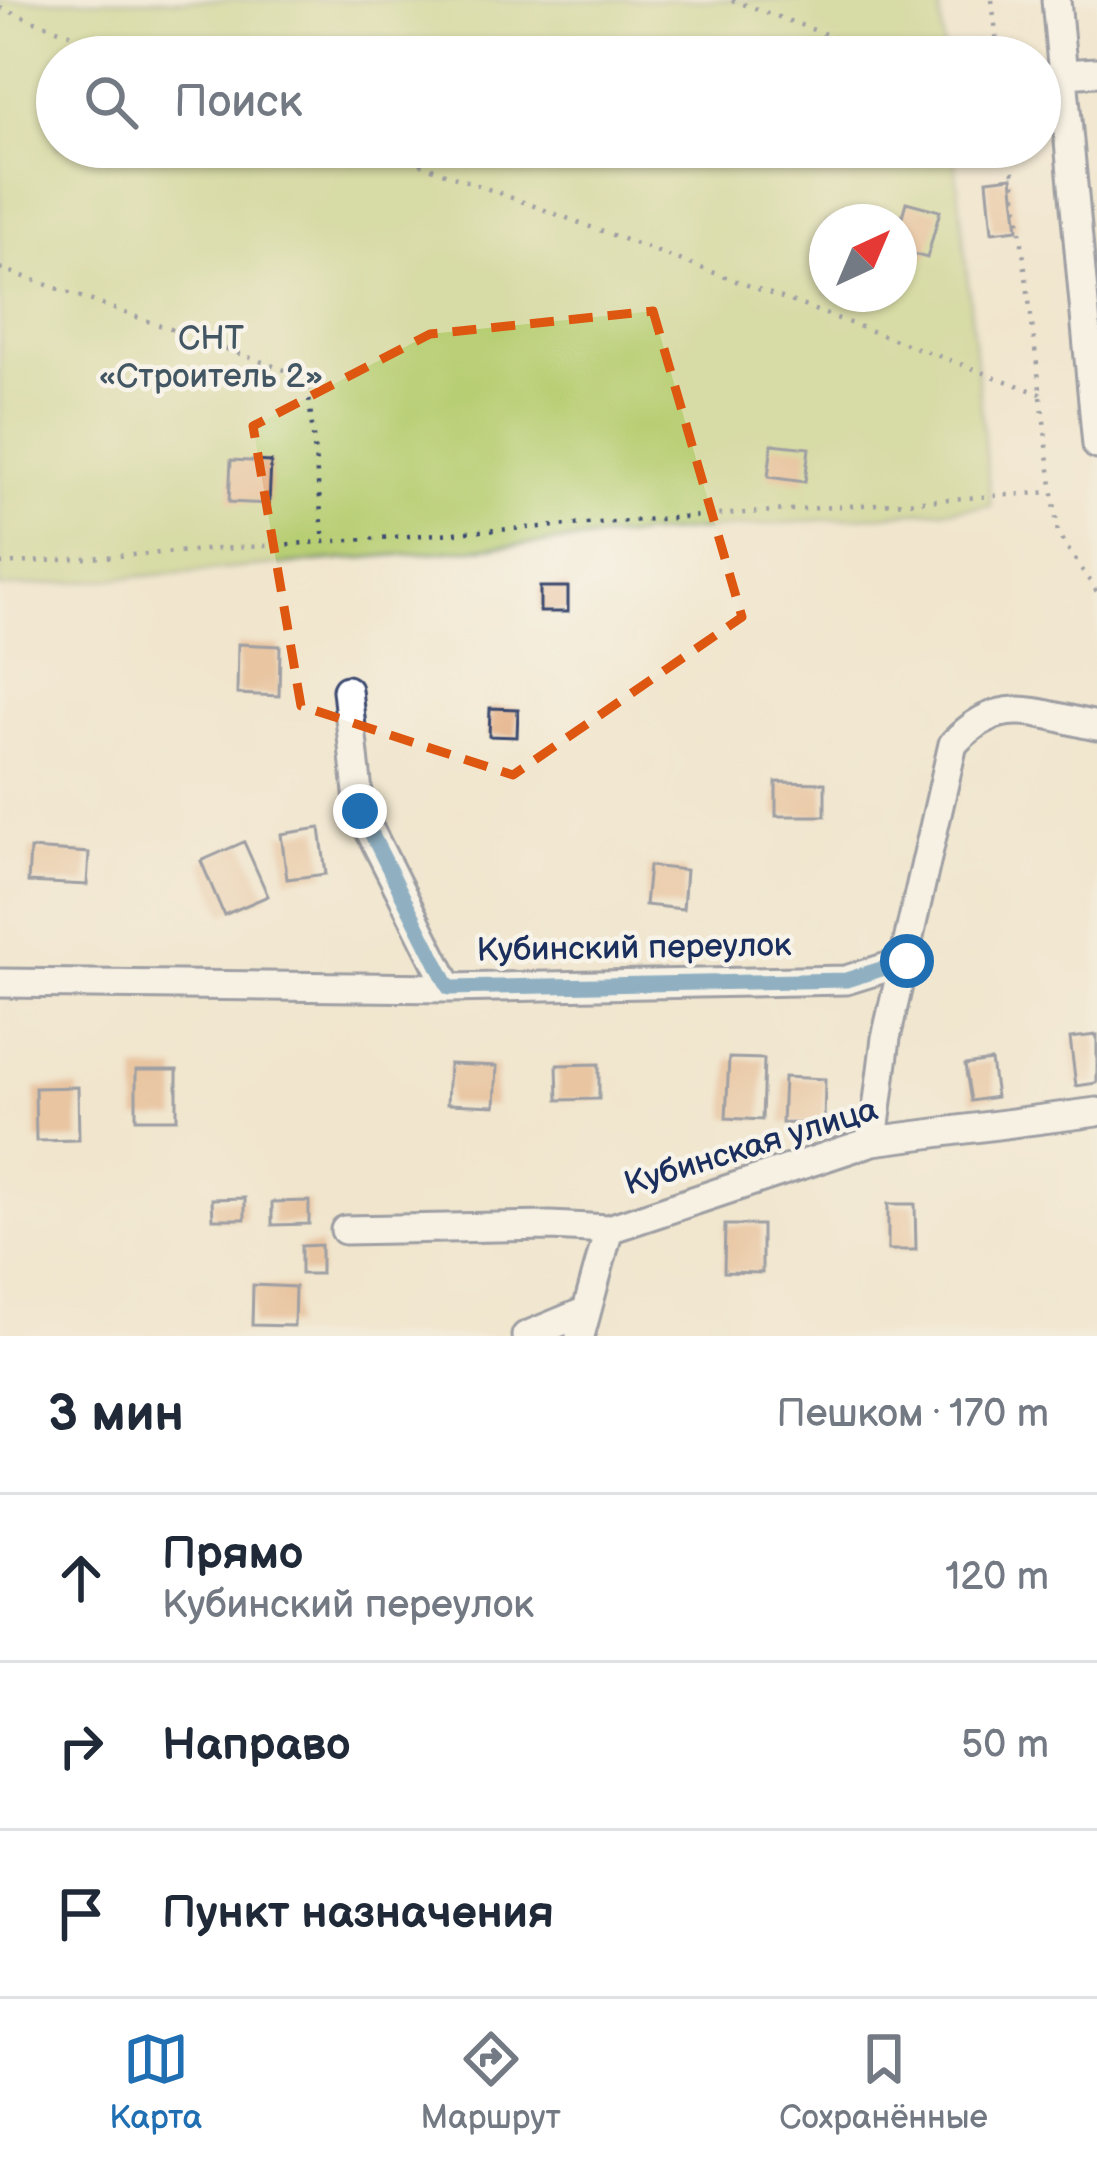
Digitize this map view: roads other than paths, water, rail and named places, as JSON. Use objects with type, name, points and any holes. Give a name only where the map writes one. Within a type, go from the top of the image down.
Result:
[{"type":"street","points":[[1056,0],[1059,36]]},
{"type":"street","points":[[1061,53],[1097,446]]},
{"type":"street","points":[[1063,74],[1097,72]]},
{"type":"street","points":[[347,690],[360,811],[449,988]]},
{"type":"street","points":[[873,1142],[886,1038],[953,744],[977,718],[1010,710],[1097,726]]},
{"type":"street","name":"Кубинский переулок","points":[[0,983],[449,988],[846,980],[907,961]]},
{"type":"street","name":"Кубинская улица","points":[[582,1324],[609,1229],[873,1142],[1097,1112]]},
{"type":"street","points":[[345,1230],[609,1229]]},
{"type":"street","points":[[526,1336],[582,1324]]},
{"type":"park label","name":"СНТ «Строитель 2»","points":[[211,358]]}]
